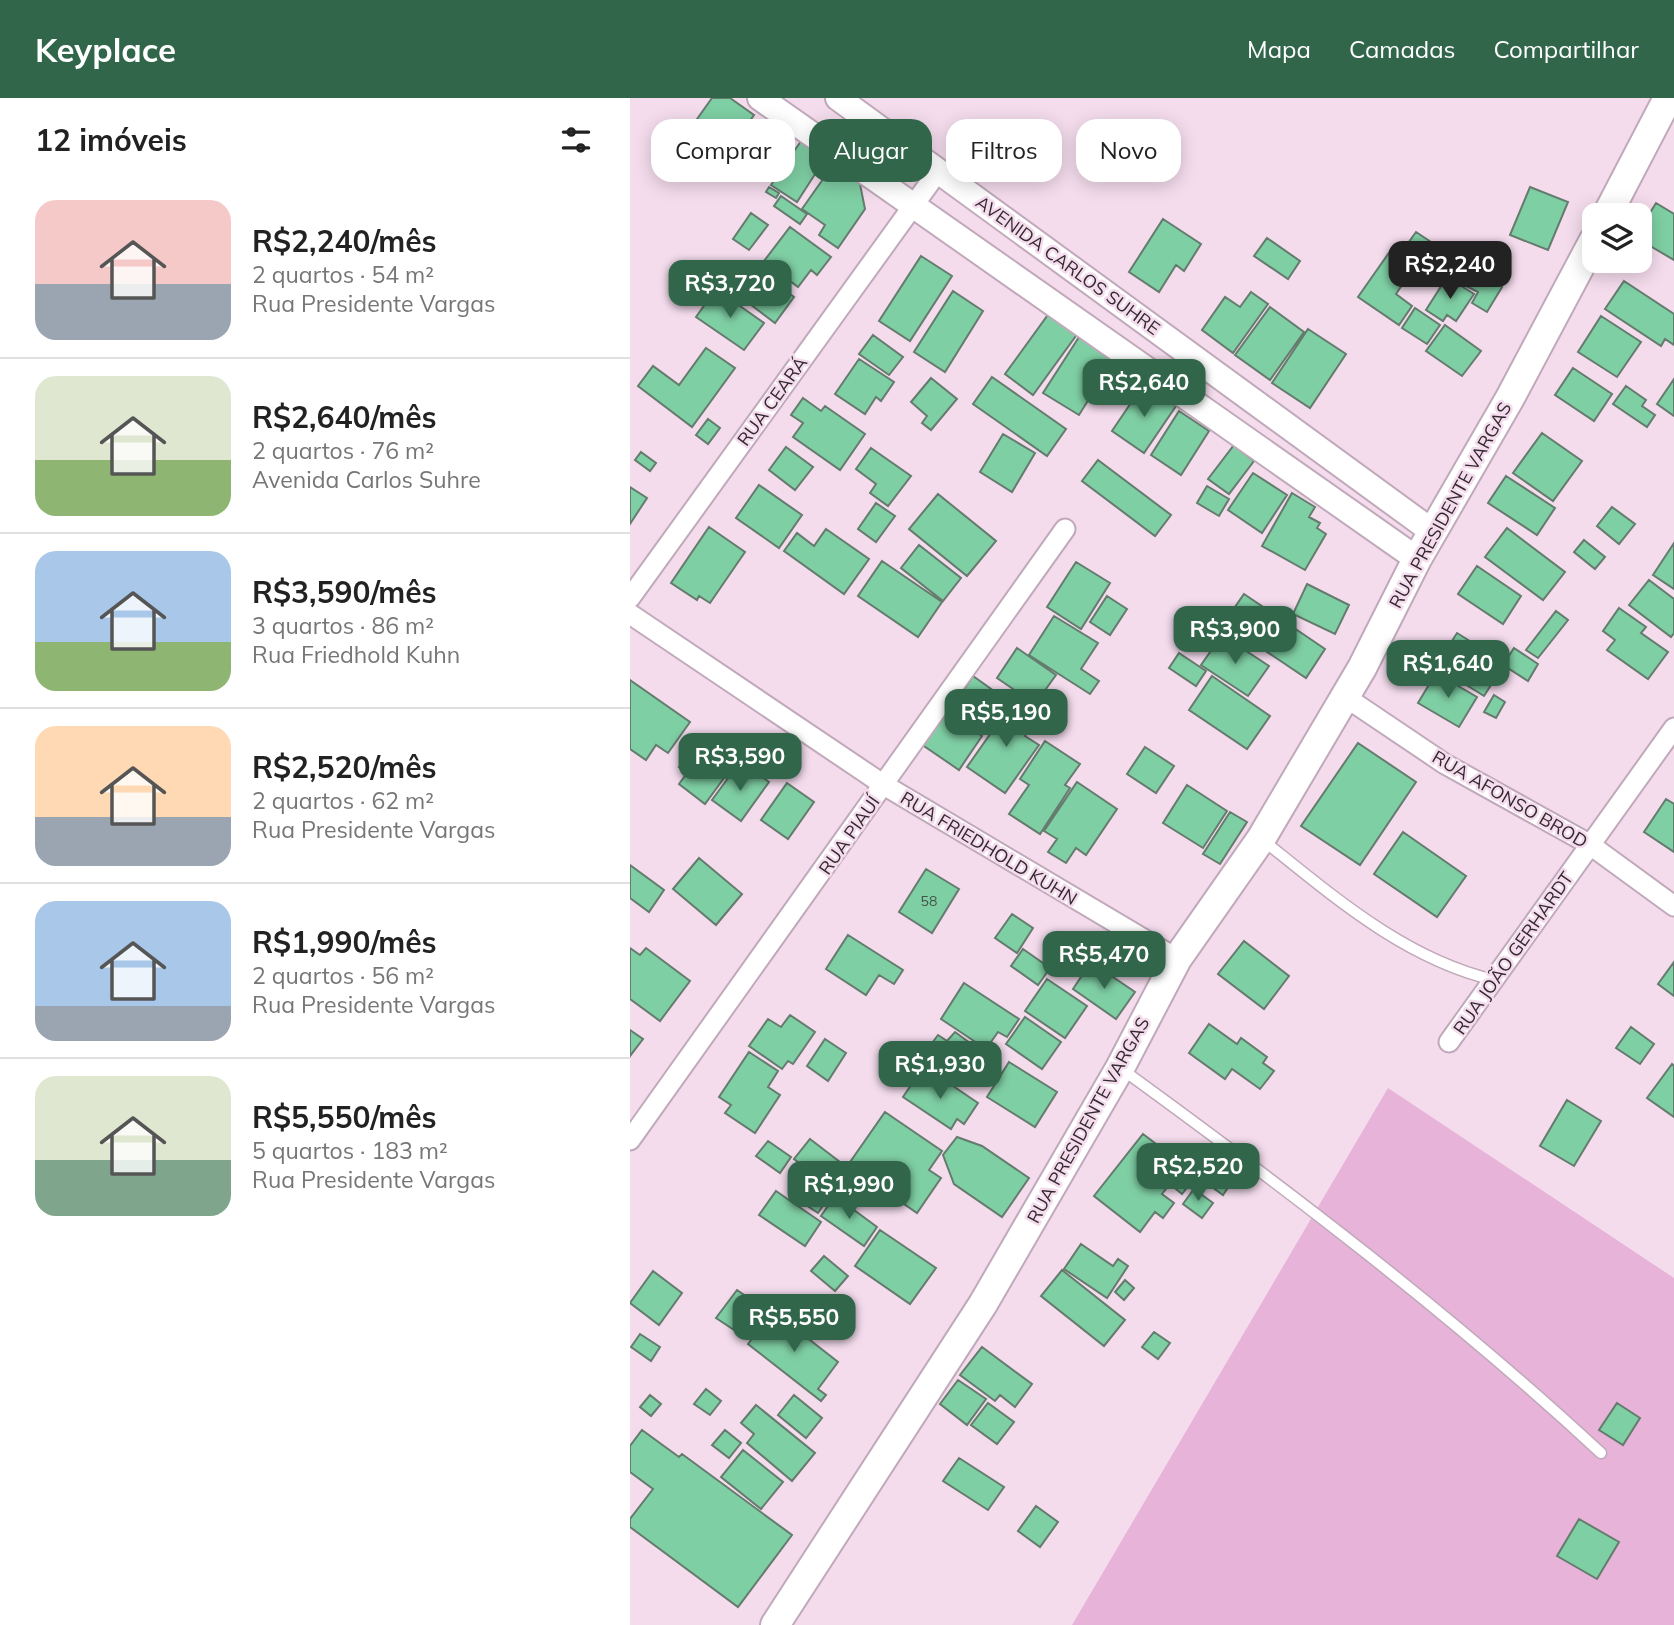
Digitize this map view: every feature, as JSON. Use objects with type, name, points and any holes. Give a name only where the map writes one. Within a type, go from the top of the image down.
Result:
[{"type":"main road","points":[[1613,203],[1668,98]]},
{"type":"main road","name":"RUA PRESIDENTE VARGAS","points":[[775,1625],[984,1304],[1120,1068],[1177,959],[1261,839],[1362,668],[1417,559],[1582,262]]},
{"type":"street","points":[[760,98],[1417,559]]},
{"type":"street","name":"AVENIDA CARLOS SUHRE","points":[[838,98],[1433,532]]},
{"type":"street","name":"RUA CEARÁ","points":[[630,598],[939,170]]},
{"type":"street","name":"RUA PIAUÍ","points":[[630,1140],[1065,529]]},
{"type":"street","name":"RUA FRIEDHOLD KUHN","points":[[630,614],[884,785],[1177,959]]},
{"type":"street","name":"RUA AFONSO BROD","points":[[1344,696],[1445,764],[1589,844],[1674,906]]},
{"type":"street","name":"RUA JOÃO GERHARDT","points":[[1450,1042],[1674,728]]},
{"type":"lane","points":[[1261,839],[1352,911],[1410,947],[1455,971],[1496,981]]},
{"type":"lane","points":[[1120,1068],[1283,1186],[1511,1370],[1601,1453]]},
{"type":"shaded area","points":[[1388,1088],[1674,1278],[1674,1625],[1072,1625]]},
{"type":"building","points":[[712,98],[730,98],[754,115],[751,119],[697,119]]},
{"type":"building","points":[[801,141],[809,146],[810,182],[797,202],[771,185],[773,182],[795,182],[795,150]]},
{"type":"building","points":[[821,182],[860,184],[865,209],[838,248],[819,235],[825,225],[802,209]]},
{"type":"building","points":[[769,187],[779,193],[776,198],[766,192]]},
{"type":"building","points":[[1530,187],[1568,202],[1548,250],[1510,235]]},
{"type":"building","points":[[781,196],[807,214],[800,224],[774,206]]},
{"type":"building","points":[[1656,203],[1674,214],[1674,260],[1652,247],[1652,210]]},
{"type":"building","points":[[751,213],[768,225],[749,250],[733,239]]},
{"type":"building","points":[[1163,219],[1201,244],[1184,271],[1176,265],[1159,292],[1129,272]]},
{"type":"building","points":[[790,227],[831,257],[817,275],[811,270],[798,287],[764,261]]},
{"type":"building","points":[[1416,232],[1440,248],[1430,263],[1406,246]]},
{"type":"building","points":[[1267,238],[1300,261],[1288,279],[1254,256]]},
{"type":"building","points":[[1393,247],[1417,263],[1396,294],[1412,306],[1399,325],[1358,297]]},
{"type":"building","points":[[921,256],[952,276],[910,341],[879,321]]},
{"type":"building","points":[[1474,271],[1502,287],[1487,312],[1472,303],[1478,292],[1466,286]]},
{"type":"building","points":[[765,275],[794,297],[775,323],[746,301]]},
{"type":"building","points":[[1447,277],[1474,294],[1456,321],[1447,315],[1443,321],[1426,310]]},
{"type":"building","points":[[1624,281],[1674,314],[1674,345],[1665,339],[1661,346],[1605,309]]},
{"type":"building","points":[[716,289],[764,323],[744,350],[696,317]]},
{"type":"building","points":[[953,291],[983,311],[945,372],[914,352]]},
{"type":"building","points":[[1251,292],[1268,304],[1233,353],[1202,330],[1225,297],[1240,307]]},
{"type":"building","points":[[1270,307],[1304,332],[1270,380],[1235,355]]},
{"type":"building","points":[[1415,308],[1440,325],[1427,344],[1402,328]]},
{"type":"building","points":[[1050,312],[1078,333],[1033,395],[1005,374]]},
{"type":"building","points":[[1601,316],[1641,342],[1617,377],[1578,352]]},
{"type":"building","points":[[1445,325],[1481,351],[1462,376],[1426,351]]},
{"type":"building","points":[[1308,329],[1346,354],[1310,408],[1272,383]]},
{"type":"building","points":[[873,335],[903,357],[889,375],[859,354]]},
{"type":"building","points":[[1079,337],[1114,359],[1079,415],[1043,393]]},
{"type":"building","points":[[706,348],[735,368],[692,427],[638,386],[653,366],[679,385]]},
{"type":"building","points":[[859,359],[894,382],[881,401],[876,397],[865,414],[835,394]]},
{"type":"building","points":[[1573,368],[1612,394],[1594,421],[1555,395]]},
{"type":"building","points":[[992,377],[1066,429],[1047,456],[973,404]]},
{"type":"building","points":[[931,378],[957,399],[931,430],[922,423],[927,416],[911,402]]},
{"type":"building","points":[[1674,379],[1674,416],[1657,404]]},
{"type":"building","points":[[1143,385],[1176,406],[1144,453],[1112,431]]},
{"type":"building","points":[[1626,386],[1646,400],[1642,406],[1655,415],[1647,427],[1613,404]]},
{"type":"building","points":[[803,398],[821,411],[825,406],[865,434],[840,470],[793,437],[803,423],[791,415]]},
{"type":"building","points":[[1179,411],[1209,431],[1181,475],[1151,455]]},
{"type":"building","points":[[708,419],[720,428],[708,444],[696,435]]},
{"type":"building","points":[[1542,433],[1582,461],[1553,501],[1513,473]]},
{"type":"building","points":[[1003,434],[1035,453],[1012,492],[980,472]]},
{"type":"building","points":[[1234,445],[1254,461],[1229,494],[1208,479]]},
{"type":"building","points":[[786,447],[813,467],[795,490],[769,470]]},
{"type":"building","points":[[871,448],[911,476],[888,506],[870,493],[876,484],[856,469]]},
{"type":"building","points":[[641,452],[656,463],[650,471],[635,460]]},
{"type":"building","points":[[1098,460],[1171,515],[1155,536],[1082,481]]},
{"type":"building","points":[[1253,473],[1287,495],[1262,533],[1228,510]]},
{"type":"building","points":[[1506,476],[1555,508],[1537,535],[1488,503]]},
{"type":"building","points":[[759,485],[802,515],[779,548],[736,518]]},
{"type":"building","points":[[1207,486],[1229,499],[1219,516],[1197,503]]},
{"type":"building","points":[[630,487],[647,498],[630,524]]},
{"type":"building","points":[[1292,493],[1315,507],[1309,517],[1320,523],[1317,528],[1326,534],[1305,570],[1262,546]]},
{"type":"building","points":[[938,494],[996,541],[967,576],[909,529]]},
{"type":"building","points":[[876,503],[895,516],[876,542],[858,529]]},
{"type":"building","points":[[1612,507],[1635,524],[1619,544],[1597,526]]},
{"type":"building","points":[[709,527],[745,552],[710,603],[699,596],[697,600],[671,583]]},
{"type":"building","points":[[1507,528],[1565,572],[1543,600],[1485,557]]},
{"type":"building","points":[[826,529],[869,559],[844,594],[784,551],[797,533],[814,546]]},
{"type":"building","points":[[1584,540],[1605,557],[1595,569],[1574,552]]},
{"type":"building","points":[[1674,543],[1674,589],[1653,575]]},
{"type":"building","points":[[919,545],[961,578],[943,601],[901,568]]},
{"type":"building","points":[[882,561],[942,602],[918,637],[858,596]]},
{"type":"building","points":[[1076,562],[1110,583],[1081,629],[1047,607]]},
{"type":"building","points":[[1477,566],[1521,596],[1503,624],[1458,594]]},
{"type":"building","points":[[1649,580],[1674,599],[1674,633],[1671,637],[1629,605]]},
{"type":"building","points":[[1307,584],[1349,605],[1335,634],[1293,614]]},
{"type":"building","points":[[1244,594],[1325,649],[1306,678],[1224,623]]},
{"type":"building","points":[[1107,596],[1127,609],[1110,635],[1090,622]]},
{"type":"building","points":[[1619,608],[1646,627],[1641,633],[1668,652],[1648,679],[1607,650],[1615,640],[1603,631]]},
{"type":"building","points":[[1556,611],[1568,620],[1538,658],[1526,650]]},
{"type":"building","points":[[1054,616],[1098,643],[1081,669],[1099,681],[1090,694],[1029,655]]},
{"type":"building","points":[[1457,633],[1505,663],[1484,696],[1436,666]]},
{"type":"building","points":[[1222,635],[1269,666],[1248,696],[1201,665]]},
{"type":"building","points":[[1017,648],[1056,675],[1035,704],[997,678]]},
{"type":"building","points":[[1514,648],[1538,664],[1528,681],[1503,665]]},
{"type":"building","points":[[1179,653],[1206,671],[1196,686],[1169,668]]},
{"type":"building","points":[[1436,673],[1477,697],[1459,727],[1418,703]]},
{"type":"building","points":[[973,676],[1008,701],[994,721],[985,715],[978,724],[953,706]]},
{"type":"building","points":[[1212,676],[1270,716],[1247,749],[1189,710]]},
{"type":"building","points":[[630,680],[690,722],[668,753],[656,745],[646,760],[630,749]]},
{"type":"building","points":[[1494,695],[1505,702],[1496,718],[1484,712]]},
{"type":"building","points":[[1012,703],[1037,720],[1025,736],[1039,745],[1005,793],[967,767]]},
{"type":"building","points":[[945,710],[982,736],[959,770],[921,744]]},
{"type":"building","points":[[1045,741],[1080,764],[1065,785],[1070,788],[1040,834],[1009,814],[1029,785],[1020,779]]},
{"type":"building","points":[[1358,743],[1416,782],[1360,865],[1301,826]]},
{"type":"building","points":[[1145,747],[1174,766],[1156,793],[1127,774]]},
{"type":"building","points":[[694,748],[709,759],[713,754],[732,767],[705,804],[679,784],[687,773],[679,767]]},
{"type":"building","points":[[734,770],[746,778],[752,770],[769,782],[741,821],[712,800]]},
{"type":"building","points":[[1077,782],[1117,809],[1086,855],[1076,848],[1066,863],[1048,852],[1057,839],[1044,831]]},
{"type":"building","points":[[787,783],[814,802],[788,839],[761,820]]},
{"type":"building","points":[[1187,785],[1227,811],[1203,848],[1163,823]]},
{"type":"building","points":[[1666,799],[1674,804],[1674,852],[1644,832]]},
{"type":"building","points":[[1230,812],[1247,822],[1220,864],[1203,854]]},
{"type":"building","points":[[1403,832],[1466,876],[1437,917],[1374,874]]},
{"type":"building","points":[[699,858],[742,894],[716,925],[673,889]]},
{"type":"building","points":[[630,865],[664,890],[649,912],[630,898]]},
{"type":"building","points":[[926,869],[959,889],[932,933],[899,912]]},
{"type":"building","points":[[1012,914],[1033,928],[1017,953],[995,938]]},
{"type":"building","points":[[848,935],[903,970],[894,984],[879,975],[866,995],[826,969]]},
{"type":"building","points":[[1244,941],[1289,976],[1264,1009],[1218,974]]},
{"type":"building","points":[[630,948],[640,955],[646,948],[690,981],[660,1021],[630,999]]},
{"type":"building","points":[[1023,949],[1050,968],[1038,985],[1011,966]]},
{"type":"building","points":[[1091,962],[1135,992],[1116,1019],[1073,989]]},
{"type":"building","points":[[1674,962],[1674,996],[1658,984]]},
{"type":"building","points":[[1047,979],[1087,1006],[1065,1038],[1025,1011]]},
{"type":"building","points":[[964,983],[1019,1019],[1007,1037],[998,1032],[986,1049],[941,1019]]},
{"type":"building","points":[[790,1015],[815,1032],[793,1064],[788,1061],[782,1069],[749,1046],[768,1019],[781,1027]]},
{"type":"building","points":[[1025,1017],[1061,1042],[1042,1069],[1006,1044]]},
{"type":"building","points":[[1209,1024],[1237,1044],[1241,1038],[1267,1057],[1263,1063],[1274,1071],[1260,1089],[1232,1069],[1225,1079],[1189,1053]]},
{"type":"building","points":[[1631,1027],[1654,1044],[1640,1064],[1616,1048]]},
{"type":"building","points":[[630,1030],[643,1039],[630,1056]]},
{"type":"building","points":[[955,1032],[981,1051],[957,1084],[921,1058],[938,1035],[947,1041]]},
{"type":"building","points":[[825,1039],[846,1053],[828,1081],[807,1066]]},
{"type":"building","points":[[749,1052],[778,1071],[768,1087],[780,1095],[755,1133],[725,1113],[731,1105],[719,1097]]},
{"type":"building","points":[[1009,1062],[1057,1092],[1035,1127],[987,1097]]},
{"type":"building","points":[[1672,1064],[1674,1066],[1674,1117],[1647,1098]]},
{"type":"building","points":[[920,1072],[944,1087],[947,1082],[978,1103],[964,1124],[957,1119],[951,1129],[903,1097]]},
{"type":"building","points":[[1567,1100],[1601,1121],[1574,1166],[1540,1146]]},
{"type":"building","points":[[885,1112],[942,1151],[929,1170],[941,1178],[917,1213],[848,1165]]},
{"type":"building","points":[[1143,1134],[1176,1159],[1181,1152],[1202,1168],[1182,1194],[1170,1184],[1162,1194],[1174,1203],[1163,1218],[1155,1212],[1140,1232],[1094,1196]]},
{"type":"building","points":[[957,1137],[982,1146],[1029,1178],[1002,1217],[954,1184],[943,1155]]},
{"type":"building","points":[[810,1139],[849,1169],[834,1189],[794,1159]]},
{"type":"building","points":[[768,1141],[791,1157],[780,1173],[756,1156]]},
{"type":"building","points":[[1213,1170],[1231,1183],[1223,1195],[1205,1182]]},
{"type":"building","points":[[808,1179],[831,1194],[818,1213],[795,1198]]},
{"type":"building","points":[[1194,1189],[1213,1203],[1202,1218],[1183,1204]]},
{"type":"building","points":[[776,1191],[821,1222],[805,1246],[759,1215]]},
{"type":"building","points":[[835,1196],[877,1227],[864,1246],[821,1216]]},
{"type":"building","points":[[880,1230],[936,1268],[910,1304],[855,1266]]},
{"type":"building","points":[[1081,1244],[1113,1266],[1118,1259],[1128,1266],[1107,1298],[1064,1269]]},
{"type":"building","points":[[824,1256],[848,1276],[835,1291],[811,1271]]},
{"type":"building","points":[[1062,1270],[1125,1320],[1104,1346],[1041,1296]]},
{"type":"building","points":[[653,1271],[682,1293],[659,1325],[630,1303]]},
{"type":"building","points":[[1125,1280],[1134,1288],[1124,1300],[1115,1292]]},
{"type":"building","points":[[737,1290],[760,1306],[740,1334],[716,1318]]},
{"type":"building","points":[[808,1296],[833,1318],[823,1330],[797,1308]]},
{"type":"building","points":[[773,1311],[838,1362],[818,1389],[826,1395],[821,1401],[748,1344]]},
{"type":"building","points":[[1154,1332],[1170,1343],[1158,1359],[1142,1347]]},
{"type":"building","points":[[640,1334],[660,1347],[651,1361],[631,1347]]},
{"type":"building","points":[[982,1347],[1032,1384],[1015,1407],[1000,1395],[995,1401],[960,1375]]},
{"type":"building","points":[[958,1380],[986,1399],[967,1425],[940,1404]]},
{"type":"building","points":[[706,1389],[721,1401],[710,1415],[694,1404]]},
{"type":"building","points":[[650,1395],[661,1404],[651,1416],[640,1407]]},
{"type":"building","points":[[794,1395],[822,1418],[806,1438],[778,1415]]},
{"type":"building","points":[[988,1403],[1014,1422],[997,1444],[971,1425]]},
{"type":"building","points":[[1617,1403],[1640,1418],[1623,1445],[1599,1430]]},
{"type":"building","points":[[756,1405],[815,1453],[792,1481],[747,1443],[754,1434],[741,1423]]},
{"type":"building","points":[[642,1430],[679,1457],[682,1454],[792,1535],[738,1607],[630,1527],[630,1519],[653,1489],[630,1472],[630,1446]]},
{"type":"building","points":[[725,1430],[741,1443],[729,1458],[712,1445]]},
{"type":"building","points":[[743,1450],[783,1482],[761,1509],[721,1477]]},
{"type":"building","points":[[959,1458],[1004,1487],[988,1510],[943,1481]]},
{"type":"building","points":[[1036,1506],[1058,1522],[1040,1547],[1018,1531]]},
{"type":"building","points":[[1579,1519],[1619,1542],[1597,1579],[1557,1556]]}]
